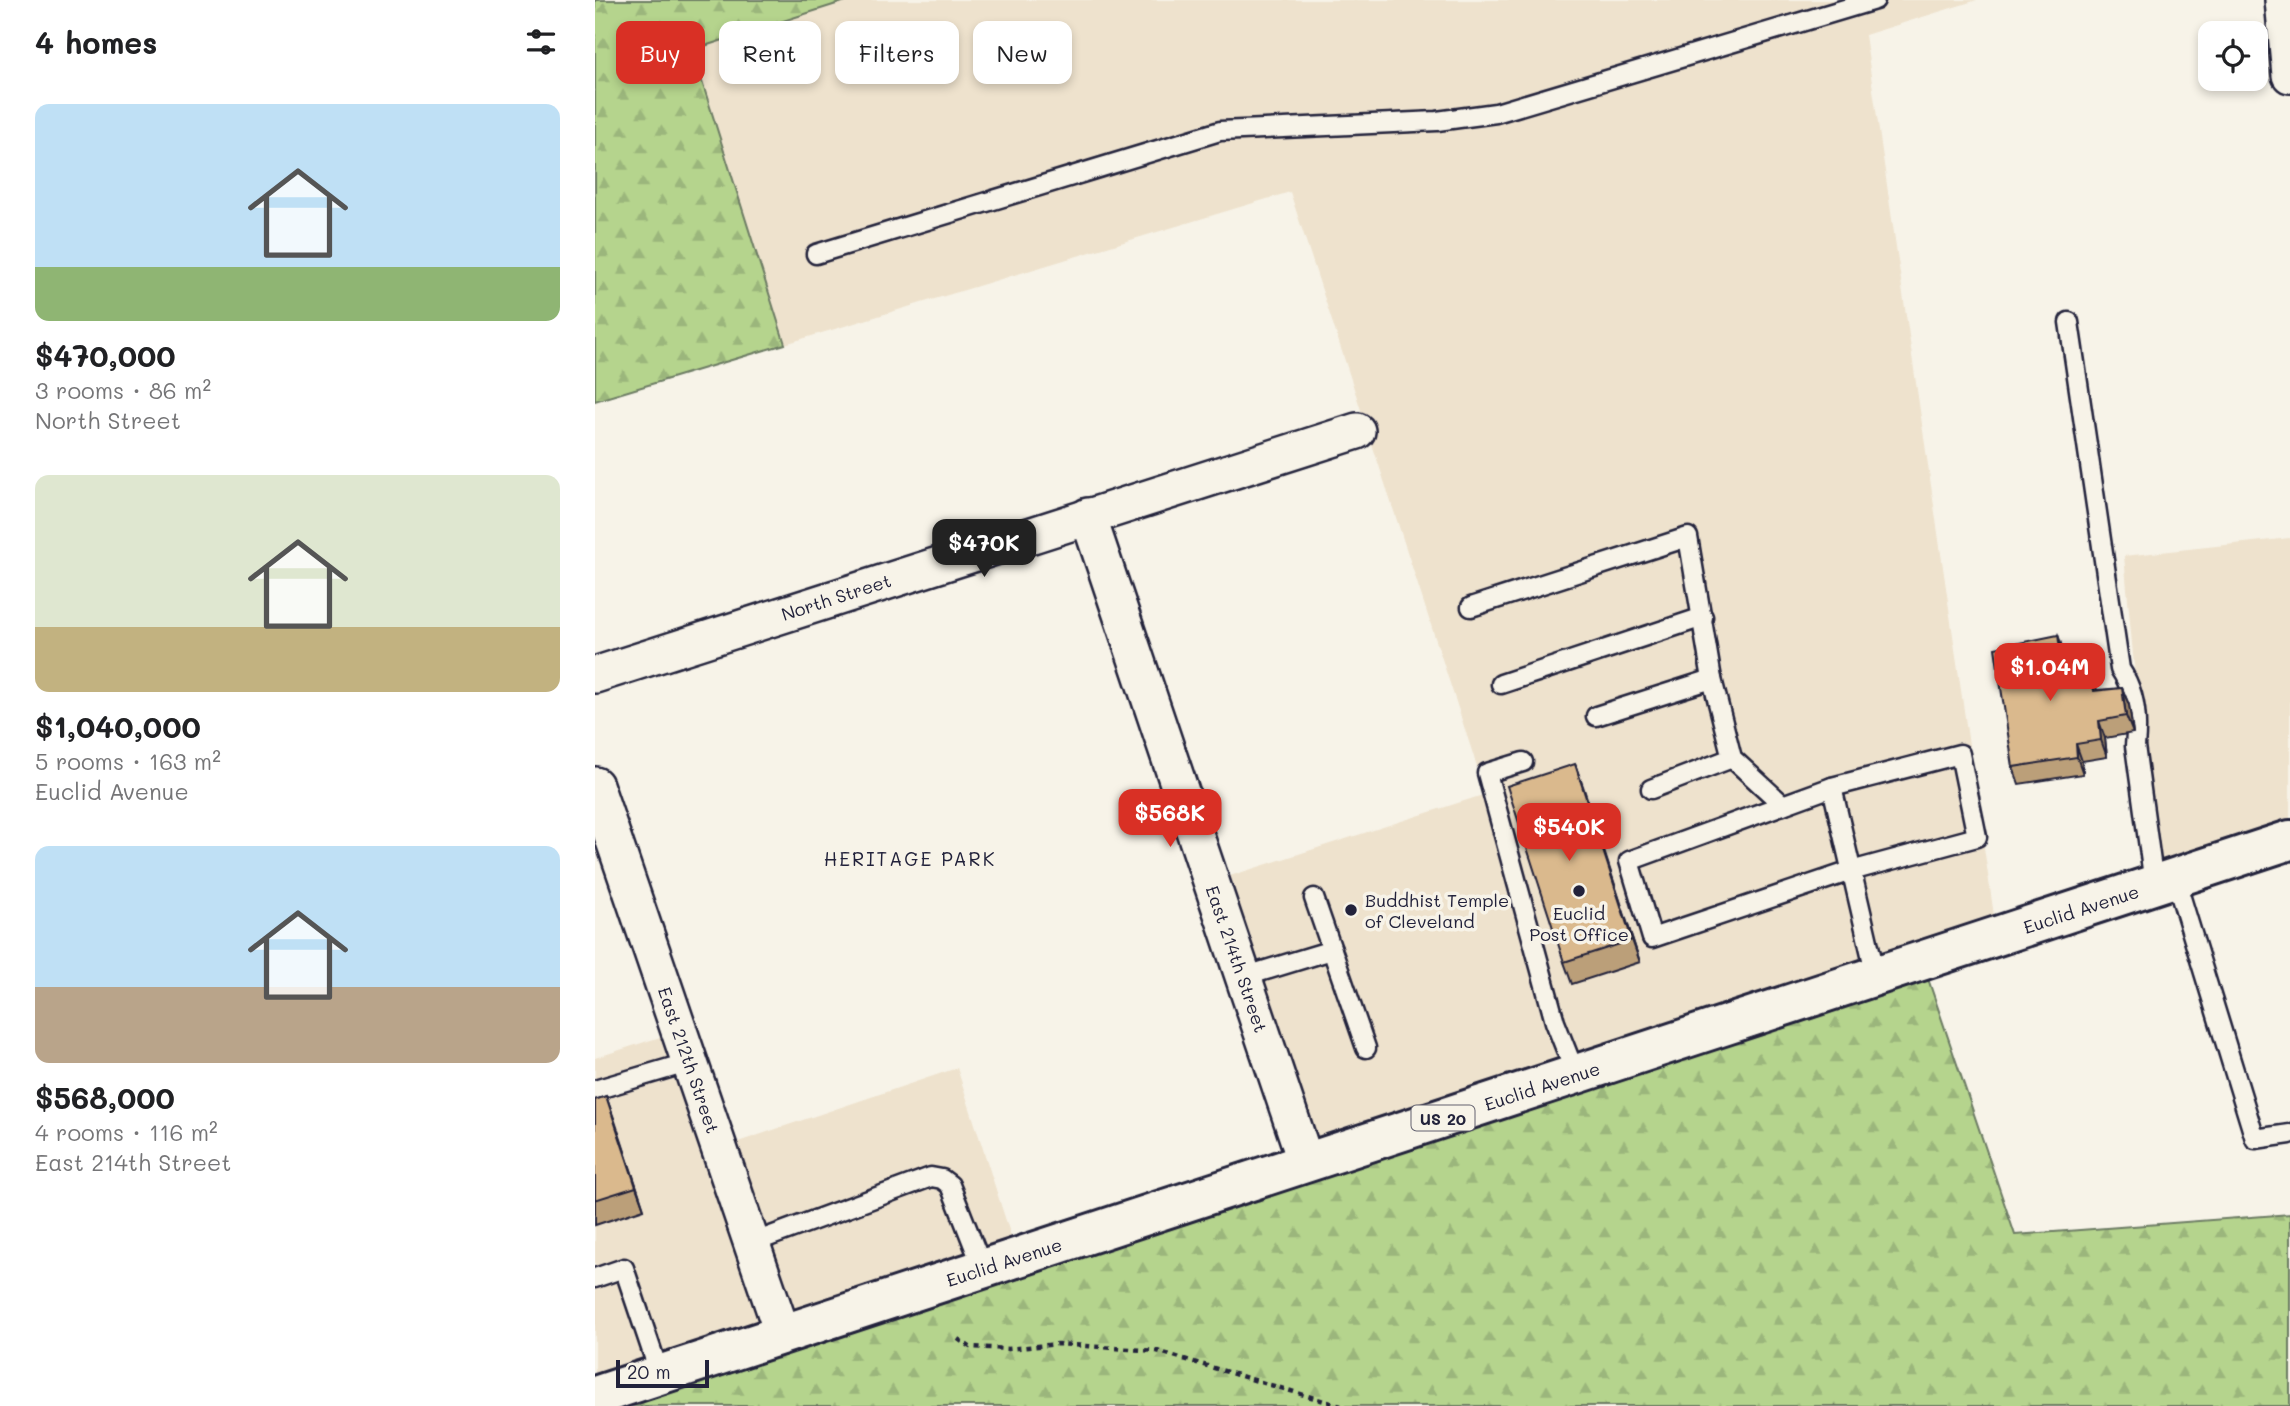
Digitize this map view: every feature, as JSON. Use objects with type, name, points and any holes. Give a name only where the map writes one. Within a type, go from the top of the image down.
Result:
[{"type":"main road","name":"Euclid Avenue","points":[[595,1396],[2290,840]]},
{"type":"street","points":[[2283,0],[2290,75]]},
{"type":"street","name":"North Street","points":[[595,675],[1357,431]]},
{"type":"street","name":"East 214th Street","points":[[1088,516],[1306,1163]]},
{"type":"street","name":"East 212th Street","points":[[595,785],[783,1335]]},
{"type":"lane","points":[[816,254],[1220,131],[1437,121],[1496,113],[1875,0]]},
{"type":"lane","points":[[2069,322],[2120,669],[2129,683],[2137,728],[2136,746],[2165,881],[2255,1139],[2290,1134]]},
{"type":"lane","points":[[1471,607],[1688,537],[1711,679],[1731,758],[1783,804]]},
{"type":"lane","points":[[1501,684],[1703,617]]},
{"type":"lane","points":[[1597,716],[1711,679]]},
{"type":"lane","points":[[1960,754],[1977,836],[1851,871],[1652,938],[1629,861],[1832,787],[1960,754]]},
{"type":"lane","points":[[1651,789],[1731,758]]},
{"type":"lane","points":[[1523,762],[1487,773],[1555,1021],[1576,1075]]},
{"type":"lane","points":[[1832,787],[1876,976]]},
{"type":"lane","points":[[1314,898],[1366,1048]]},
{"type":"lane","points":[[1243,977],[1332,950]]},
{"type":"lane","points":[[595,1090],[690,1062]]},
{"type":"lane","points":[[752,1243],[932,1177],[942,1179],[950,1185],[983,1269]]},
{"type":"lane","points":[[595,1278],[624,1268],[660,1375]]},
{"type":"path","points":[[958,1339],[969,1347],[982,1348],[1008,1349],[1058,1344],[1157,1351],[1341,1406]]},
{"type":"shaded area","points":[[849,0],[1977,0],[1865,35],[1997,936],[1306,1163],[1211,882],[1486,794],[1290,192],[785,344],[703,84],[705,84],[705,46],[719,41],[719,84],[821,84],[821,21],[783,21]]},
{"type":"shaded area","points":[[2290,538],[2290,840],[2154,884],[2124,556]]},
{"type":"shaded area","points":[[679,1031],[720,1148],[957,1068],[1018,1258],[595,1396],[595,1058]]},
{"type":"green space","points":[[595,0],[849,0],[783,21],[719,21],[719,41],[705,46],[705,21],[616,21],[616,84],[703,84],[785,344],[595,401]]},
{"type":"green space","points":[[1922,961],[2015,1235],[2290,1214],[2290,1406],[595,1406]]},
{"type":"building","points":[[2058,635],[2064,676],[2091,674],[2094,691],[2122,688],[2126,716],[2099,721],[2101,740],[2076,744],[2077,757],[2013,767],[1995,648]]},
{"type":"building","points":[[1575,764],[1632,940],[1564,962],[1507,786]]},
{"type":"building","points":[[606,1096],[636,1187],[595,1200],[595,1100]]},
{"type":"place","name":"Euclid Post Office","points":[[1579,891]]},
{"type":"place","name":"Buddhist Temple of Cleveland","points":[[1351,910]]},
{"type":"district","name":"HERITAGE PARK","points":[[910,858]]}]
